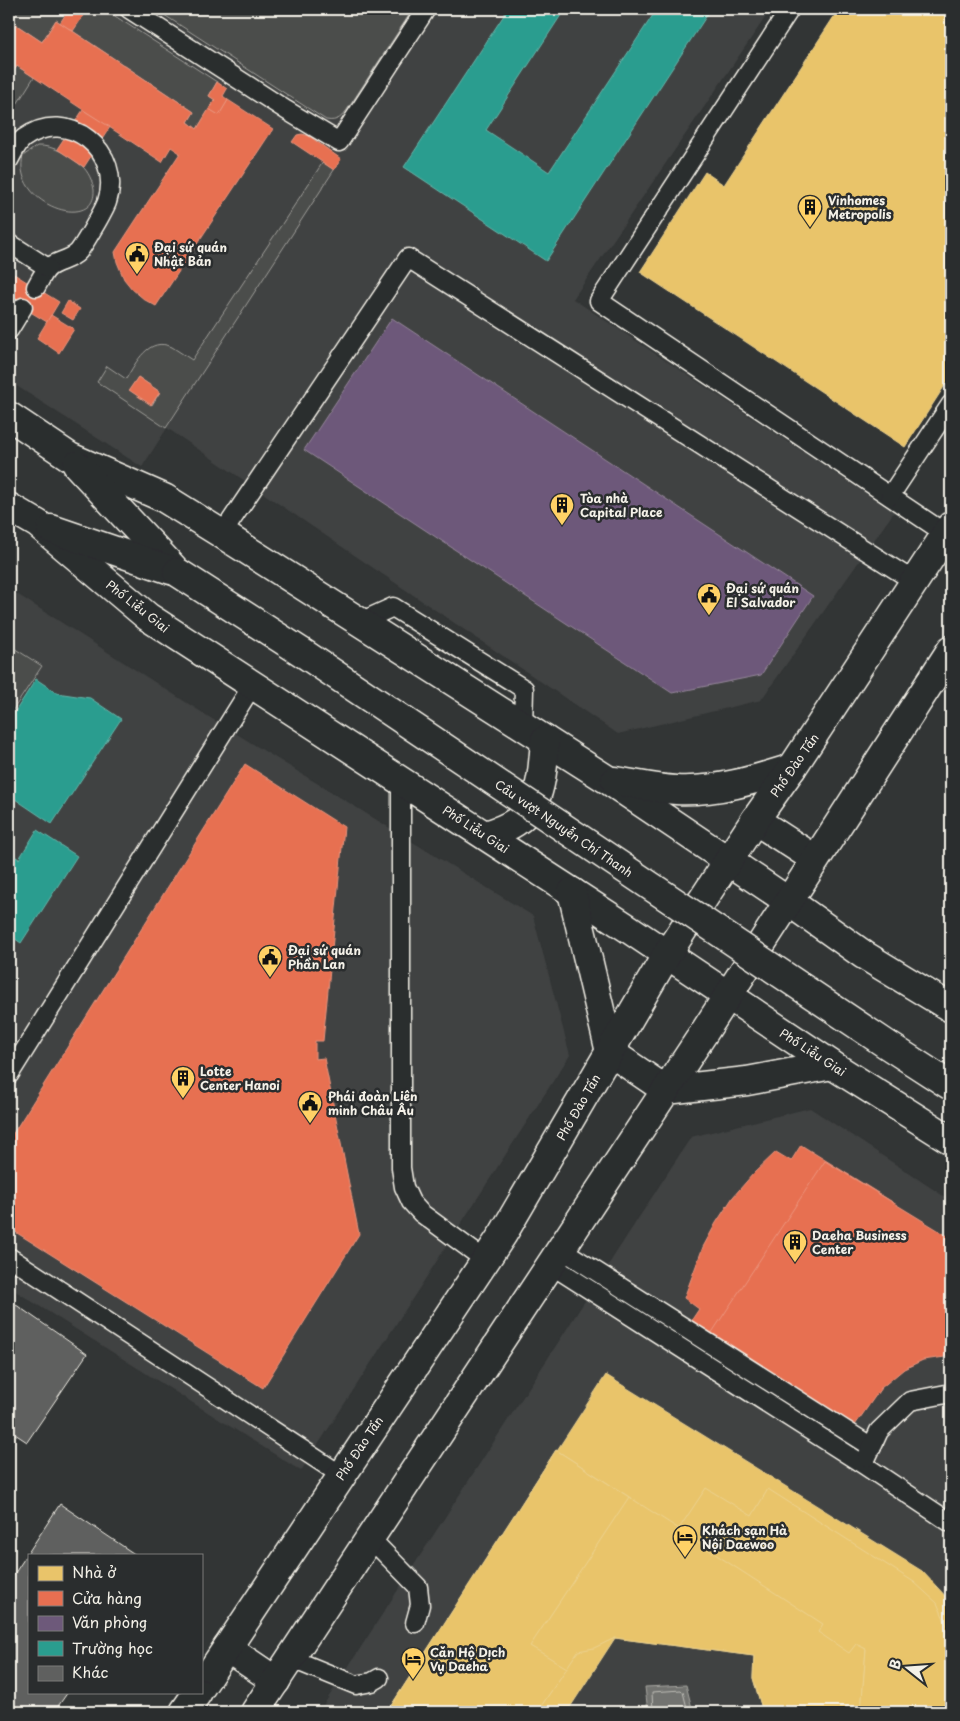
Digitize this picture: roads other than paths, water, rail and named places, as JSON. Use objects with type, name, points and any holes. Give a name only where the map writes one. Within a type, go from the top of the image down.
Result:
[{"type":"main road","points":[[9,416],[70,457],[164,498],[222,534],[608,780],[788,901],[864,955],[951,1008]]},
{"type":"main road","name":"Cầu vượt Nguyễn Chí Thanh","points":[[70,457],[177,572]]},
{"type":"main road","name":"Phố Liễu Giai","points":[[9,506],[38,524],[148,617],[667,954],[832,1065],[951,1140]]},
{"type":"main road","name":"Cầu vượt Nguyễn Chí Thanh","points":[[38,524],[177,572],[303,653],[951,1086]]},
{"type":"main road","name":"Phố Đào Tấn","points":[[202,1686],[513,1218],[667,954],[949,530]]},
{"type":"main road","points":[[255,1712],[372,1538],[666,1090],[951,650]]},
{"type":"main road","points":[[484,835],[510,827],[530,810],[535,802],[540,786],[534,733]]},
{"type":"main road","points":[[608,780],[675,790],[709,789],[748,782],[792,768]]},
{"type":"main road","points":[[755,820],[815,859]]},
{"type":"main road","points":[[572,892],[610,1052],[666,1090],[747,1082],[832,1065]]},
{"type":"main road","points":[[227,1648],[276,1681]]},
{"type":"main road","points":[[184,1712],[197,1694]]},
{"type":"lane","points":[[129,9],[339,142],[426,9]]},
{"type":"lane","points":[[790,9],[599,301],[890,496],[949,530]]},
{"type":"lane","points":[[9,160],[22,139],[38,130],[57,128],[75,131],[90,140],[102,153],[109,169],[111,186],[106,204],[77,253],[48,268],[36,287]]},
{"type":"lane","points":[[9,243],[48,268]]},
{"type":"lane","points":[[222,534],[408,258],[915,582]]},
{"type":"lane","points":[[9,330],[23,308]]},
{"type":"lane","points":[[890,496],[951,404]]},
{"type":"lane","points":[[10,1070],[252,686]]},
{"type":"lane","points":[[401,780],[401,1168],[404,1187],[411,1202],[421,1213],[485,1260]]},
{"type":"lane","points":[[9,1257],[341,1475]]},
{"type":"lane","points":[[556,1257],[872,1447]]},
{"type":"lane","points":[[556,1257],[951,1524]]},
{"type":"lane","points":[[864,1464],[880,1431],[910,1401],[951,1393]]},
{"type":"lane","points":[[372,1538],[418,1587],[420,1605],[415,1623]]},
{"type":"lane","points":[[292,1659],[356,1685],[372,1682],[379,1678]]},
{"type":"water","points":[[686,1685],[693,1712],[648,1712],[645,1687]]},
{"type":"place","name":"Vinhomes Metropolis","points":[[810,228]]},
{"type":"place","name":"Đại sứ quán Nhật Bản","points":[[137,275]]},
{"type":"place","name":"Tòa nhà Capital Place","points":[[562,526]]},
{"type":"place","name":"Đại sứ quán El Salvador","points":[[709,616]]},
{"type":"place","name":"Đại sứ quán Phần Lan","points":[[270,978]]},
{"type":"place","name":"Lotte Center Hanoi","points":[[183,1099]]},
{"type":"place","name":"Phái đoàn Liên minh Châu Âu","points":[[310,1124]]},
{"type":"place","name":"Daeha Business Center","points":[[795,1263]]},
{"type":"place","name":"Khách sạn Hà Nội Daewoo","points":[[685,1558]]},
{"type":"place","name":"Căn Hộ Dịch Vụ Daeha","points":[[413,1680]]}]
